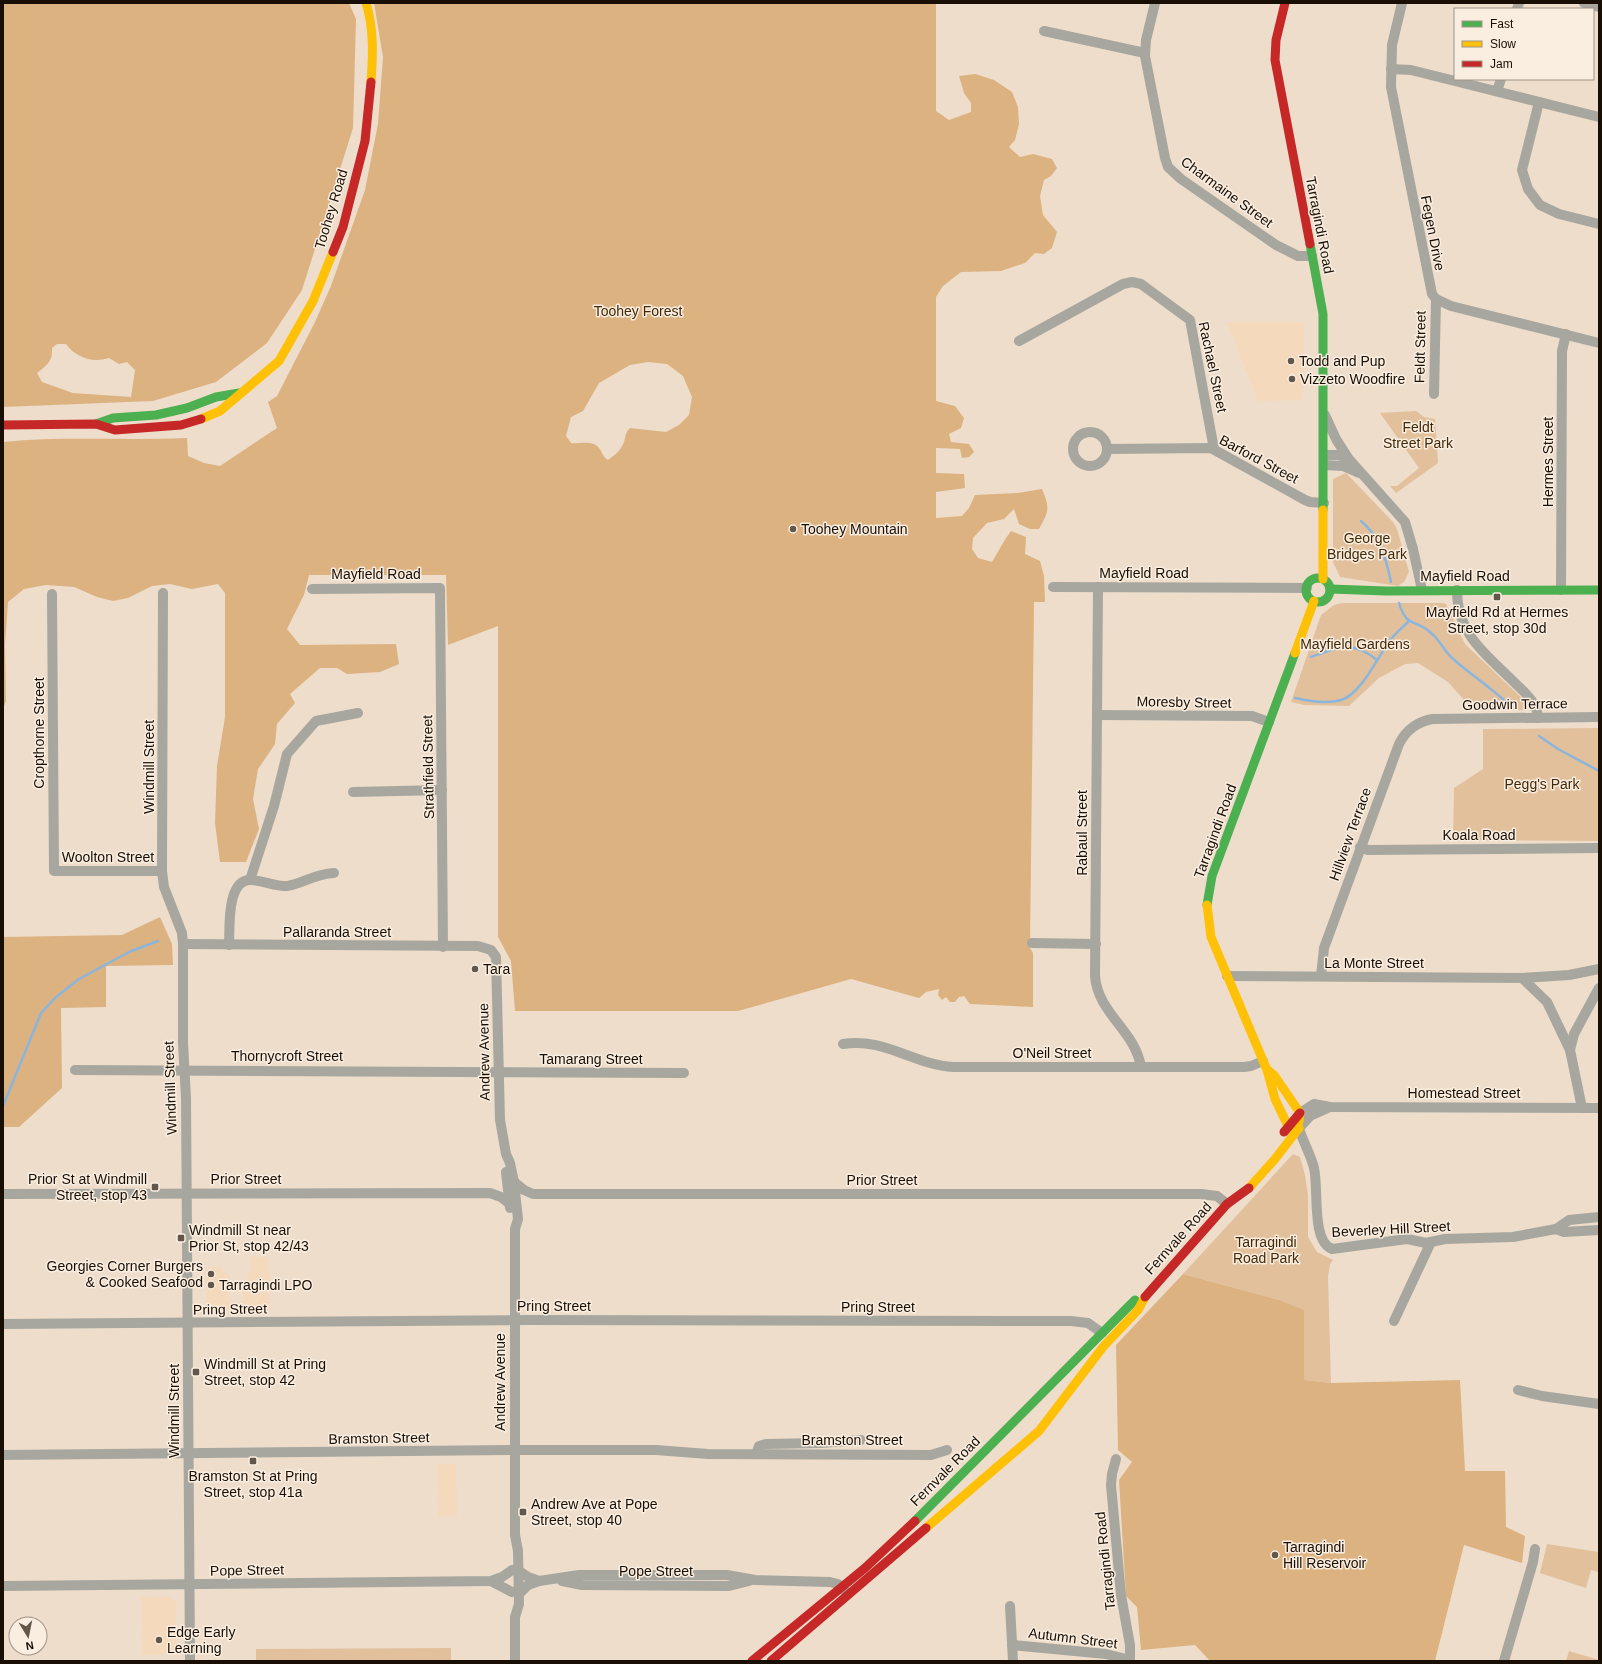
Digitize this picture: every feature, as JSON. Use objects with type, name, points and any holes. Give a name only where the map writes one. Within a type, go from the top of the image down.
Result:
[{"type":"street","name":"Toohey Road","points":[[3,425],[96,424],[115,430],[181,425],[196,421],[220,411],[238,393],[259,378],[278,361],[296,333],[313,301],[343,227],[366,141],[373,56],[369,13],[366,3]]},
{"type":"street","name":"Charmaine Street","points":[[1155,3],[1147,34],[1145,53],[1165,158],[1173,173],[1276,245],[1298,256],[1312,256]]},
{"type":"street","name":"Tarragindi Road","points":[[1286,3],[1276,40],[1275,60],[1323,318],[1323,579]]},
{"type":"street","name":"Fegen Drive","points":[[1402,3],[1394,34],[1391,87],[1430,288],[1436,299]]},
{"type":"street","points":[[1584,3],[1599,7]]},
{"type":"street","points":[[1044,31],[1145,53]]},
{"type":"street","points":[[1391,70],[1411,70],[1599,117]]},
{"type":"street","points":[[1497,91],[1500,80]]},
{"type":"street","points":[[1539,102],[1522,170],[1528,189],[1540,205],[1559,214],[1599,224]]},
{"type":"street","name":"Rachael Street","points":[[1018,341],[1126,283],[1134,282],[1141,284],[1190,320],[1214,449]]},
{"type":"street","points":[[1436,299],[1451,306],[1599,343]]},
{"type":"street","name":"Feldt Street","points":[[1434,394],[1436,299]]},
{"type":"street","name":"Hermes Street","points":[[1561,590],[1562,351],[1566,334]]},
{"type":"street","name":"Toohey Road","points":[[96,424],[113,418],[156,415],[187,408],[216,397],[238,393]]},
{"type":"street","points":[[1323,411],[1348,458],[1360,474],[1405,522],[1413,548],[1422,590]]},
{"type":"street","name":"Barford Street","points":[[1107,448],[1214,449],[1305,500],[1324,503]]},
{"type":"street","points":[[1324,460],[1338,455],[1348,458]]},
{"type":"street","points":[[1324,460],[1343,466],[1360,474]]},
{"type":"street","points":[[1323,579],[1328,583],[1330,593],[1326,599],[1318,602],[1314,601],[1308,596],[1307,588],[1313,580],[1323,579]]},
{"type":"street","name":"Mayfield Road","points":[[1053,587],[1307,588]]},
{"type":"street","name":"Rabaul Street","points":[[1098,587],[1095,976],[1099,997],[1134,1045],[1141,1067]]},
{"type":"street","name":"Mayfield Road","points":[[312,589],[440,588]]},
{"type":"street","name":"Strathfield Street","points":[[440,588],[444,947]]},
{"type":"street","name":"Mayfield Road","points":[[1330,588],[1422,590],[1599,590]]},
{"type":"street","points":[[1457,590],[1459,614],[1470,636],[1486,655],[1535,703],[1538,718]]},
{"type":"street","name":"Windmill Street","points":[[163,593],[162,871],[164,887],[182,933],[183,944],[184,1070],[186,1098],[190,1661]]},
{"type":"street","name":"Cropthorne Street","points":[[52,594],[54,871]]},
{"type":"street","name":"Tarragindi Road","points":[[1288,1126],[1268,1079],[1265,1065],[1227,976],[1208,924],[1206,901],[1212,876],[1314,601]]},
{"type":"street","points":[[250,880],[274,806],[287,754],[316,721],[358,713]]},
{"type":"street","name":"Moresby Street","points":[[1097,715],[1252,716],[1269,722]]},
{"type":"street","name":"Goodwin Terrace","points":[[1432,719],[1599,717]]},
{"type":"street","name":"Hillview Terrace","points":[[1321,976],[1324,948],[1360,847],[1403,736],[1416,725],[1432,719]]},
{"type":"street","points":[[353,792],[442,790]]},
{"type":"street","name":"Koala Road","points":[[1360,847],[1368,850],[1599,848]]},
{"type":"street","name":"Woolton Street","points":[[54,871],[162,871]]},
{"type":"street","points":[[229,945],[232,900],[234,893],[242,883],[250,880],[285,887],[317,875],[334,873]]},
{"type":"street","points":[[1032,943],[1096,944]]},
{"type":"street","name":"Pallaranda Street","points":[[183,944],[444,947],[478,946],[491,950]]},
{"type":"street","name":"Andrew Avenue","points":[[491,950],[496,961],[500,1120],[506,1154],[510,1163],[513,1206],[518,1219],[515,1228],[515,1535],[512,1550],[515,1570],[515,1593],[512,1605],[515,1616],[515,1661]]},
{"type":"street","name":"La Monte Street","points":[[1227,976],[1522,978],[1568,975],[1599,969]]},
{"type":"street","points":[[1522,978],[1547,1002],[1570,1050],[1582,1108]]},
{"type":"street","points":[[1570,1050],[1574,1034],[1599,988]]},
{"type":"street","name":"O'Neil Street","points":[[843,1044],[861,1043],[896,1050],[940,1066],[1244,1067],[1265,1065]]},
{"type":"street","name":"Tarragindi Road","points":[[1265,1065],[1274,1075],[1300,1113]]},
{"type":"street","name":"Thornycroft Street","points":[[75,1070],[499,1072]]},
{"type":"street","name":"Tamarang Street","points":[[499,1072],[684,1073]]},
{"type":"street","name":"Homestead Street","points":[[1300,1113],[1314,1104],[1330,1107],[1599,1108]]},
{"type":"street","name":"Homestead Street","points":[[1299,1128],[1310,1116],[1330,1107]]},
{"type":"street","points":[[1288,1126],[1299,1128],[1300,1113]]},
{"type":"street","name":"Fernvale Road","points":[[1227,1204],[1230,1194],[1273,1147],[1288,1126],[1300,1113]]},
{"type":"street","name":"Fernvale Road","points":[[771,1661],[849,1596],[1039,1431],[1103,1347],[1138,1310],[1149,1291],[1227,1204],[1238,1199],[1259,1177],[1299,1128]]},
{"type":"street","name":"Beverley Hill Street","points":[[1299,1128],[1315,1173],[1318,1230],[1325,1246],[1332,1249],[1407,1239],[1431,1242],[1447,1239],[1513,1237],[1556,1229],[1570,1220],[1599,1217]]},
{"type":"street","points":[[490,1194],[511,1182],[533,1194]]},
{"type":"street","name":"Prior Street","points":[[3,1194],[490,1194],[500,1197],[513,1206]]},
{"type":"street","points":[[513,1206],[533,1194]]},
{"type":"street","name":"Prior Street","points":[[533,1194],[1201,1194],[1217,1196],[1227,1204]]},
{"type":"street","name":"Beverley Hill Street","points":[[1556,1229],[1564,1232],[1599,1230]]},
{"type":"street","points":[[1394,1321],[1431,1242]]},
{"type":"street","name":"Fernvale Road","points":[[752,1661],[865,1568],[901,1535],[1131,1304],[1149,1291]]},
{"type":"street","name":"Pring Street","points":[[3,1324],[514,1320],[1071,1321],[1088,1323],[1102,1333]]},
{"type":"street","points":[[1518,1390],[1542,1396],[1599,1404]]},
{"type":"street","name":"Bramston Street","points":[[756,1454],[759,1446],[766,1444],[821,1443],[861,1440]]},
{"type":"street","name":"Bramston Street","points":[[3,1455],[515,1450],[656,1450],[708,1454],[931,1455],[947,1450]]},
{"type":"street","name":"Tarragindi Road","points":[[1116,1459],[1111,1485],[1121,1595],[1130,1645],[1130,1661]]},
{"type":"street","points":[[1504,1661],[1533,1562],[1534,1549]]},
{"type":"street","points":[[515,1570],[538,1581]]},
{"type":"street","name":"Pope Street","points":[[3,1586],[491,1581],[515,1570]]},
{"type":"street","name":"Pope Street","points":[[491,1581],[515,1593],[538,1581],[579,1576],[727,1575],[755,1580],[830,1582],[841,1587]]},
{"type":"street","points":[[841,1587],[849,1596]]},
{"type":"street","points":[[1010,1606],[1013,1661]]},
{"type":"street","name":"Autumn Street","points":[[1012,1645],[1106,1654],[1130,1661]]},
{"type":"shaded area","points":[[1227,322],[1304,322],[1303,400],[1258,401]]},
{"type":"shaded area","points":[[250,1257],[268,1257],[270,1310],[243,1311],[242,1292],[251,1267]]},
{"type":"shaded area","points":[[221,1267],[221,1272],[229,1275],[229,1303],[231,1304],[232,1311],[210,1310],[206,1304],[206,1268]]},
{"type":"shaded area","points":[[437,1464],[456,1464],[457,1516],[438,1516]]},
{"type":"shaded area","name":"Edge Early Learning","points":[[141,1597],[170,1597],[176,1602],[176,1654],[142,1655]]},
{"type":"green space","points":[[3,3],[349,3],[356,19],[353,128],[302,290],[267,343],[216,382],[153,401],[3,407]],"holes":[[[57,344],[66,344],[75,353],[85,358],[97,360],[109,358],[119,364],[127,362],[135,370],[131,397],[73,393],[42,382],[37,373],[49,362],[52,348]]]},
{"type":"green space","name":"Toohey Forest","points":[[374,3],[936,3],[936,111],[949,120],[971,112],[971,103],[964,93],[959,76],[975,74],[994,80],[1012,92],[1018,107],[1019,124],[1015,140],[1009,147],[1020,157],[1033,154],[1052,159],[1057,168],[1051,176],[1044,180],[1040,196],[1043,215],[1057,232],[1052,248],[1044,254],[1035,253],[1025,263],[1001,271],[961,272],[943,286],[936,297],[936,401],[955,406],[964,418],[961,428],[949,434],[951,442],[969,444],[974,452],[969,457],[962,458],[960,449],[936,448],[936,473],[964,474],[965,488],[936,492],[936,518],[962,516],[969,508],[975,495],[1018,493],[1042,489],[1047,505],[1045,518],[1039,529],[1030,529],[1019,524],[1014,509],[1004,519],[987,523],[973,538],[972,549],[978,558],[992,562],[1011,531],[1026,537],[1025,554],[1040,561],[1044,576],[1045,602],[1034,602],[1030,948],[1033,953],[1033,1007],[970,1004],[964,996],[959,997],[955,1002],[950,1002],[946,997],[942,1000],[938,995],[939,989],[926,992],[919,998],[851,979],[738,1011],[515,1011],[511,961],[498,937],[498,626],[448,645],[446,575],[309,575],[304,595],[287,629],[300,645],[396,644],[399,664],[380,672],[347,674],[337,668],[320,668],[290,694],[295,703],[277,724],[275,744],[258,769],[253,799],[259,829],[246,862],[220,862],[215,823],[217,766],[225,717],[225,593],[218,584],[192,589],[170,584],[152,586],[128,598],[113,601],[97,597],[74,587],[46,585],[24,589],[8,602],[5,644],[6,701],[3,709],[3,442],[49,439],[187,438],[188,456],[204,463],[220,466],[277,428],[268,402],[277,396],[315,322],[331,286],[365,190],[378,124],[383,57]],"holes":[[[648,362],[667,364],[683,376],[692,397],[689,415],[679,425],[666,432],[630,428],[626,433],[621,447],[608,460],[599,448],[593,444],[571,443],[566,436],[571,417],[583,411],[599,383],[630,365]]]},
{"type":"green space","name":"Feldt Street Park","points":[[1416,411],[1424,417],[1435,419],[1438,463],[1396,493],[1390,486],[1397,486],[1419,468],[1380,413]]},
{"type":"green space","name":"George Bridges Park","points":[[1346,473],[1393,522],[1397,529],[1409,572],[1404,582],[1398,586],[1340,577],[1333,562],[1333,479]]},
{"type":"green space","name":"Mayfield Gardens","points":[[1342,603],[1446,604],[1465,644],[1525,701],[1528,710],[1473,710],[1448,682],[1418,663],[1405,664],[1379,678],[1349,706],[1304,705],[1291,702],[1321,615],[1334,605]]},
{"type":"green space","name":"Pegg's Park","points":[[1599,728],[1599,841],[1453,840],[1454,788],[1483,769],[1483,729]]},
{"type":"green space","points":[[160,917],[172,944],[173,965],[106,966],[106,1007],[61,1008],[62,1088],[19,1127],[3,1127],[3,937],[122,935]]},
{"type":"green space","name":"Tarragindi Road Park","points":[[1293,1154],[1300,1157],[1305,1175],[1308,1195],[1308,1237],[1317,1252],[1333,1260],[1330,1264],[1328,1277],[1331,1383],[1303,1380],[1279,1300],[1183,1274]]},
{"type":"green space","points":[[1183,1274],[1279,1300],[1304,1310],[1304,1380],[1331,1383],[1460,1380],[1465,1471],[1505,1471],[1506,1527],[1525,1536],[1522,1563],[1464,1545],[1435,1661],[1210,1661],[1195,1645],[1141,1650],[1137,1607],[1126,1596],[1119,1480],[1132,1462],[1118,1450],[1116,1345]]},
{"type":"green space","points":[[1547,1544],[1599,1552],[1599,1572],[1591,1570],[1586,1588],[1540,1573]]},
{"type":"green space","points":[[451,1648],[451,1661],[256,1661],[256,1649]]},
{"type":"green space","points":[[1569,1651],[1599,1660],[1599,1661],[1566,1661]]},
{"type":"waterway","points":[[1361,521],[1368,527],[1378,541],[1387,565],[1391,582]]},
{"type":"waterway","points":[[1399,603],[1405,617],[1408,620],[1425,628],[1431,633],[1451,657],[1508,704]]},
{"type":"waterway","points":[[1295,698],[1330,702],[1341,700],[1348,696],[1362,683],[1391,639],[1408,622]]},
{"type":"waterway","points":[[1311,657],[1329,650],[1345,647],[1360,650],[1377,660]]},
{"type":"waterway","points":[[1539,736],[1558,749],[1599,771]]},
{"type":"waterway","points":[[3,1106],[41,1013],[55,998],[79,979],[129,952],[158,941]]},
{"type":"traffic: fast","points":[[1310,244],[1323,314],[1323,510]]},
{"type":"traffic: fast","points":[[96,424],[113,418],[156,415],[187,408],[216,397],[239,393]]},
{"type":"traffic: fast","points":[[1318,578],[1323,579],[1329,585],[1330,590],[1329,595],[1323,601],[1318,602],[1313,601],[1307,595],[1306,590],[1307,585],[1313,579],[1318,578]]},
{"type":"traffic: fast","points":[[1330,589],[1386,591],[1599,590]]},
{"type":"traffic: fast","points":[[1207,905],[1212,876],[1295,653]]},
{"type":"traffic: fast","points":[[915,1521],[1135,1300]]},
{"type":"traffic: slow","points":[[366,3],[372,32],[371,82]]},
{"type":"traffic: slow","points":[[201,419],[220,411],[279,361],[313,301],[333,252]]},
{"type":"traffic: slow","points":[[1323,510],[1323,579]]},
{"type":"traffic: slow","points":[[1295,653],[1314,601]]},
{"type":"traffic: slow","points":[[1207,905],[1211,937],[1267,1070],[1275,1099],[1288,1126],[1299,1128]]},
{"type":"traffic: slow","points":[[1269,1071],[1274,1075],[1300,1113],[1299,1122]]},
{"type":"traffic: slow","points":[[1249,1188],[1275,1159],[1299,1128]]},
{"type":"traffic: slow","points":[[926,1528],[1039,1431],[1103,1347],[1138,1310],[1145,1297]]},
{"type":"traffic: jam","points":[[1285,3],[1276,40],[1275,60],[1310,244]]},
{"type":"traffic: jam","points":[[333,252],[343,227],[365,141],[371,82]]},
{"type":"traffic: jam","points":[[3,425],[96,424],[115,430],[181,425],[201,419]]},
{"type":"traffic: jam","points":[[1284,1132],[1300,1113]]},
{"type":"traffic: jam","points":[[1145,1297],[1227,1204],[1249,1188]]},
{"type":"traffic: jam","points":[[752,1661],[865,1568],[915,1521]]},
{"type":"traffic: jam","points":[[771,1661],[926,1528]]},
{"type":"place","name":"Todd and Pup","points":[[1291,361]]},
{"type":"place","name":"Vizzeto Woodfire","points":[[1292,379]]},
{"type":"place","name":"Toohey Mountain","points":[[793,529]]},
{"type":"place","name":"Mayfield Rd at Hermes Street, stop 30d","points":[[1497,597]]},
{"type":"place","name":"Tara","points":[[475,969]]},
{"type":"place","name":"Prior St at Windmill Street, stop 43","points":[[155,1187]]},
{"type":"place","name":"Windmill St near Prior St, stop 42/43","points":[[181,1238]]},
{"type":"place","name":"Georgies Corner Burgers & Cooked Seafood","points":[[211,1274]]},
{"type":"place","name":"Tarragindi LPO","points":[[211,1285]]},
{"type":"place","name":"Windmill St at Pring Street, stop 42","points":[[196,1372]]},
{"type":"place","name":"Bramston St at Pring Street, stop 41a","points":[[253,1461]]},
{"type":"place","name":"Andrew Ave at Pope Street, stop 40","points":[[523,1512]]},
{"type":"place","name":"Tarragindi Hill Reservoir","points":[[1275,1555]]},
{"type":"place","name":"Edge Early Learning","points":[[159,1640]]}]
